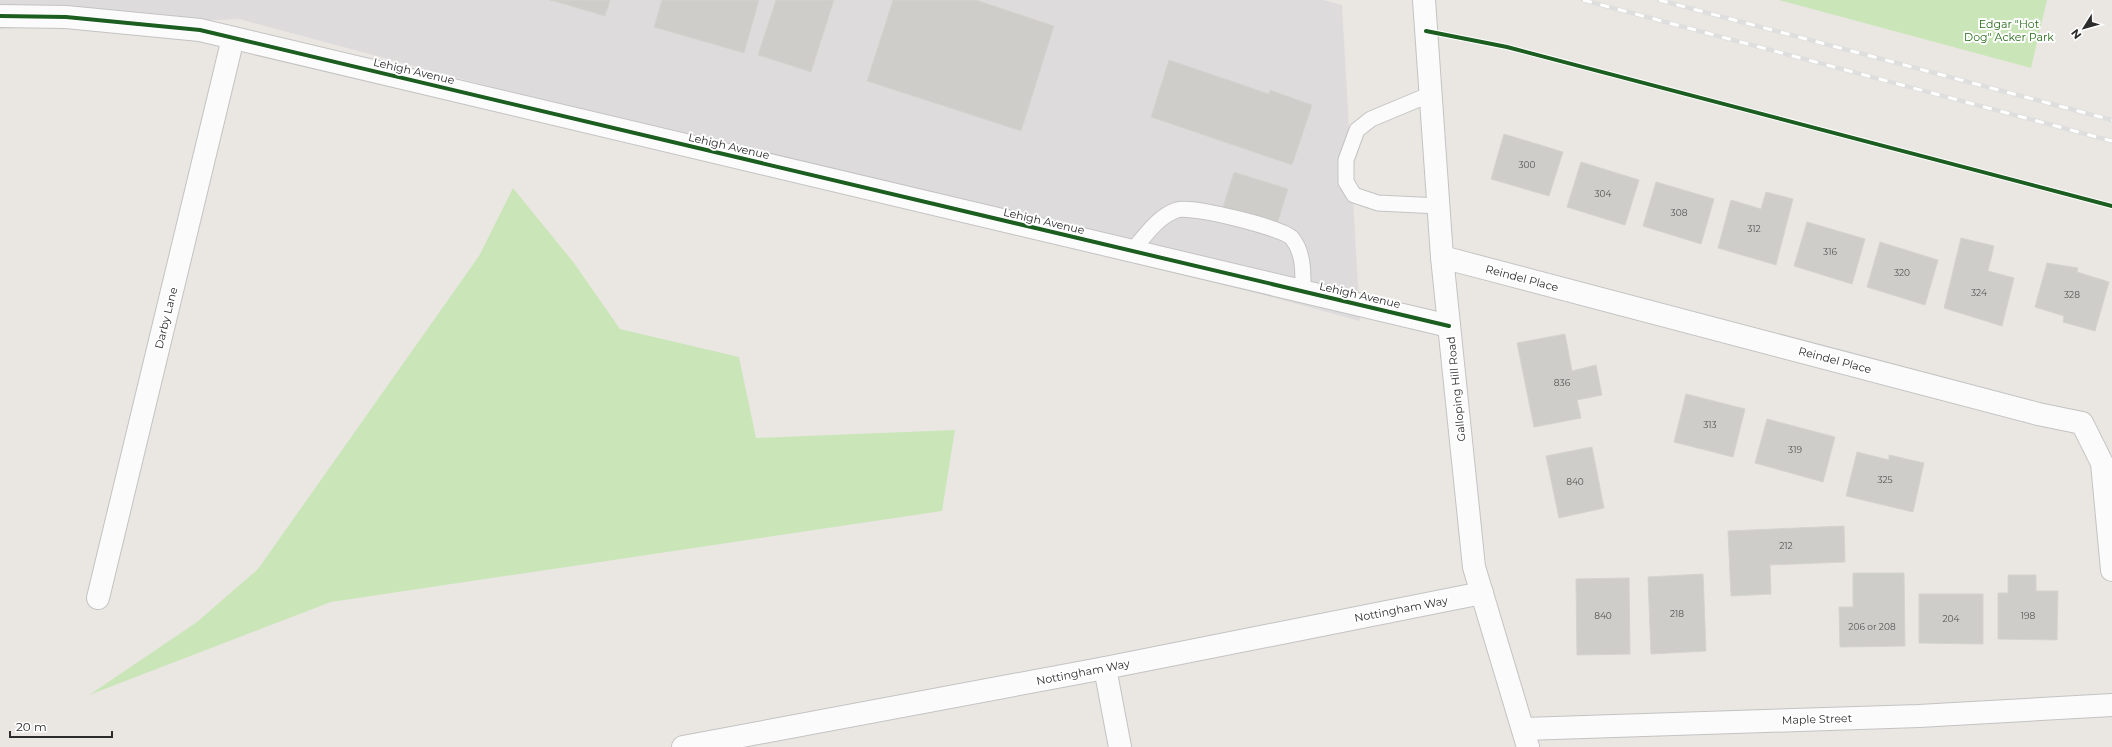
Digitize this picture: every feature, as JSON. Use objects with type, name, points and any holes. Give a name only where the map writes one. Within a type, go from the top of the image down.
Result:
[{"type":"street","name":"Galloping Hill Road","points":[[1424,0],[1442,257],[1474,568],[1525,738]]},
{"type":"street","name":"Lehigh Avenue","points":[[0,16],[74,18],[200,30],[1449,326]]},
{"type":"street","name":"Darby Lane","points":[[98,598],[233,38]]},
{"type":"street","name":"Reindel Place","points":[[1442,257],[2038,414],[2082,423],[2102,463],[2112,570]]},
{"type":"street","name":"Nottingham Way","points":[[683,747],[1105,668],[1482,593]]},
{"type":"street","points":[[1105,668],[1120,747]]},
{"type":"street","name":"Maple Street","points":[[1525,738],[2112,704]]},
{"type":"lane","points":[[1431,94],[1371,119],[1357,130],[1346,160],[1346,182],[1354,195],[1378,203],[1439,206]]},
{"type":"lane","points":[[1132,251],[1161,218],[1178,209],[1200,210],[1266,227],[1291,237],[1299,248],[1303,270],[1303,291]]},
{"type":"shaded area","points":[[0,0],[1323,0],[1342,5],[1360,321],[239,19],[0,29]]},
{"type":"green space","name":"Edgar \"Hot Dog\" Acker Park","points":[[1779,0],[2047,0],[2031,68]]},
{"type":"green space","points":[[513,188],[574,263],[620,329],[739,357],[756,438],[955,430],[942,511],[331,602],[89,695],[197,622],[258,569],[479,256]]},
{"type":"building","points":[[550,0],[610,0],[605,16]]},
{"type":"building","points":[[662,0],[759,0],[744,53],[654,27]]},
{"type":"building","points":[[776,0],[834,0],[811,72],[758,55]]},
{"type":"building","points":[[893,0],[976,0],[1054,26],[1021,131],[867,81]]},
{"type":"building","points":[[1169,60],[1269,94],[1270,90],[1312,105],[1292,165],[1151,117]]},
{"type":"building","points":[[1504,134],[1563,152],[1549,196],[1491,179]]},
{"type":"building","points":[[1581,162],[1639,180],[1625,225],[1567,207]]},
{"type":"building","points":[[1234,172],[1288,189],[1277,224],[1223,207]]},
{"type":"building","points":[[1656,182],[1714,199],[1701,244],[1643,226]]},
{"type":"building","points":[[1766,192],[1793,199],[1776,265],[1718,248],[1731,200],[1761,209]]},
{"type":"building","points":[[1807,222],[1865,239],[1852,284],[1794,266]]},
{"type":"building","points":[[1961,238],[1994,246],[1988,271],[2014,278],[2002,326],[1944,308]]},
{"type":"building","points":[[1880,242],[1938,260],[1925,305],[1867,287]]},
{"type":"building","points":[[2047,263],[2078,268],[2077,272],[2109,282],[2095,331],[2063,322],[2064,316],[2035,307]]},
{"type":"building","points":[[1565,334],[1572,371],[1596,365],[1602,395],[1577,400],[1581,418],[1534,427],[1517,343]]},
{"type":"building","points":[[1686,394],[1745,409],[1733,457],[1674,442]]},
{"type":"building","points":[[1767,419],[1835,437],[1823,482],[1755,463]]},
{"type":"building","points":[[1592,447],[1604,508],[1559,518],[1546,456]]},
{"type":"building","points":[[1857,452],[1889,460],[1889,455],[1924,463],[1913,512],[1846,496]]},
{"type":"building","points":[[1844,526],[1845,562],[1770,565],[1771,594],[1731,596],[1728,531]]},
{"type":"building","points":[[1853,573],[1904,573],[1905,646],[1840,647],[1839,607],[1853,607]]},
{"type":"building","points":[[1703,574],[1706,651],[1651,654],[1648,577]]},
{"type":"building","points":[[2008,575],[2036,575],[2036,591],[2058,591],[2057,640],[1998,639],[1998,593],[2008,593]]},
{"type":"building","points":[[1629,578],[1630,654],[1577,655],[1576,579]]},
{"type":"building","points":[[1919,594],[1983,594],[1983,644],[1919,643]]},
{"type":"railway","points":[[1583,0],[2112,141]]},
{"type":"railway","points":[[1659,0],[2112,120]]},
{"type":"cycle path","points":[[0,16],[66,17],[200,30],[1449,326]]},
{"type":"cycle path","points":[[1426,31],[1507,47],[2112,206]]}]
